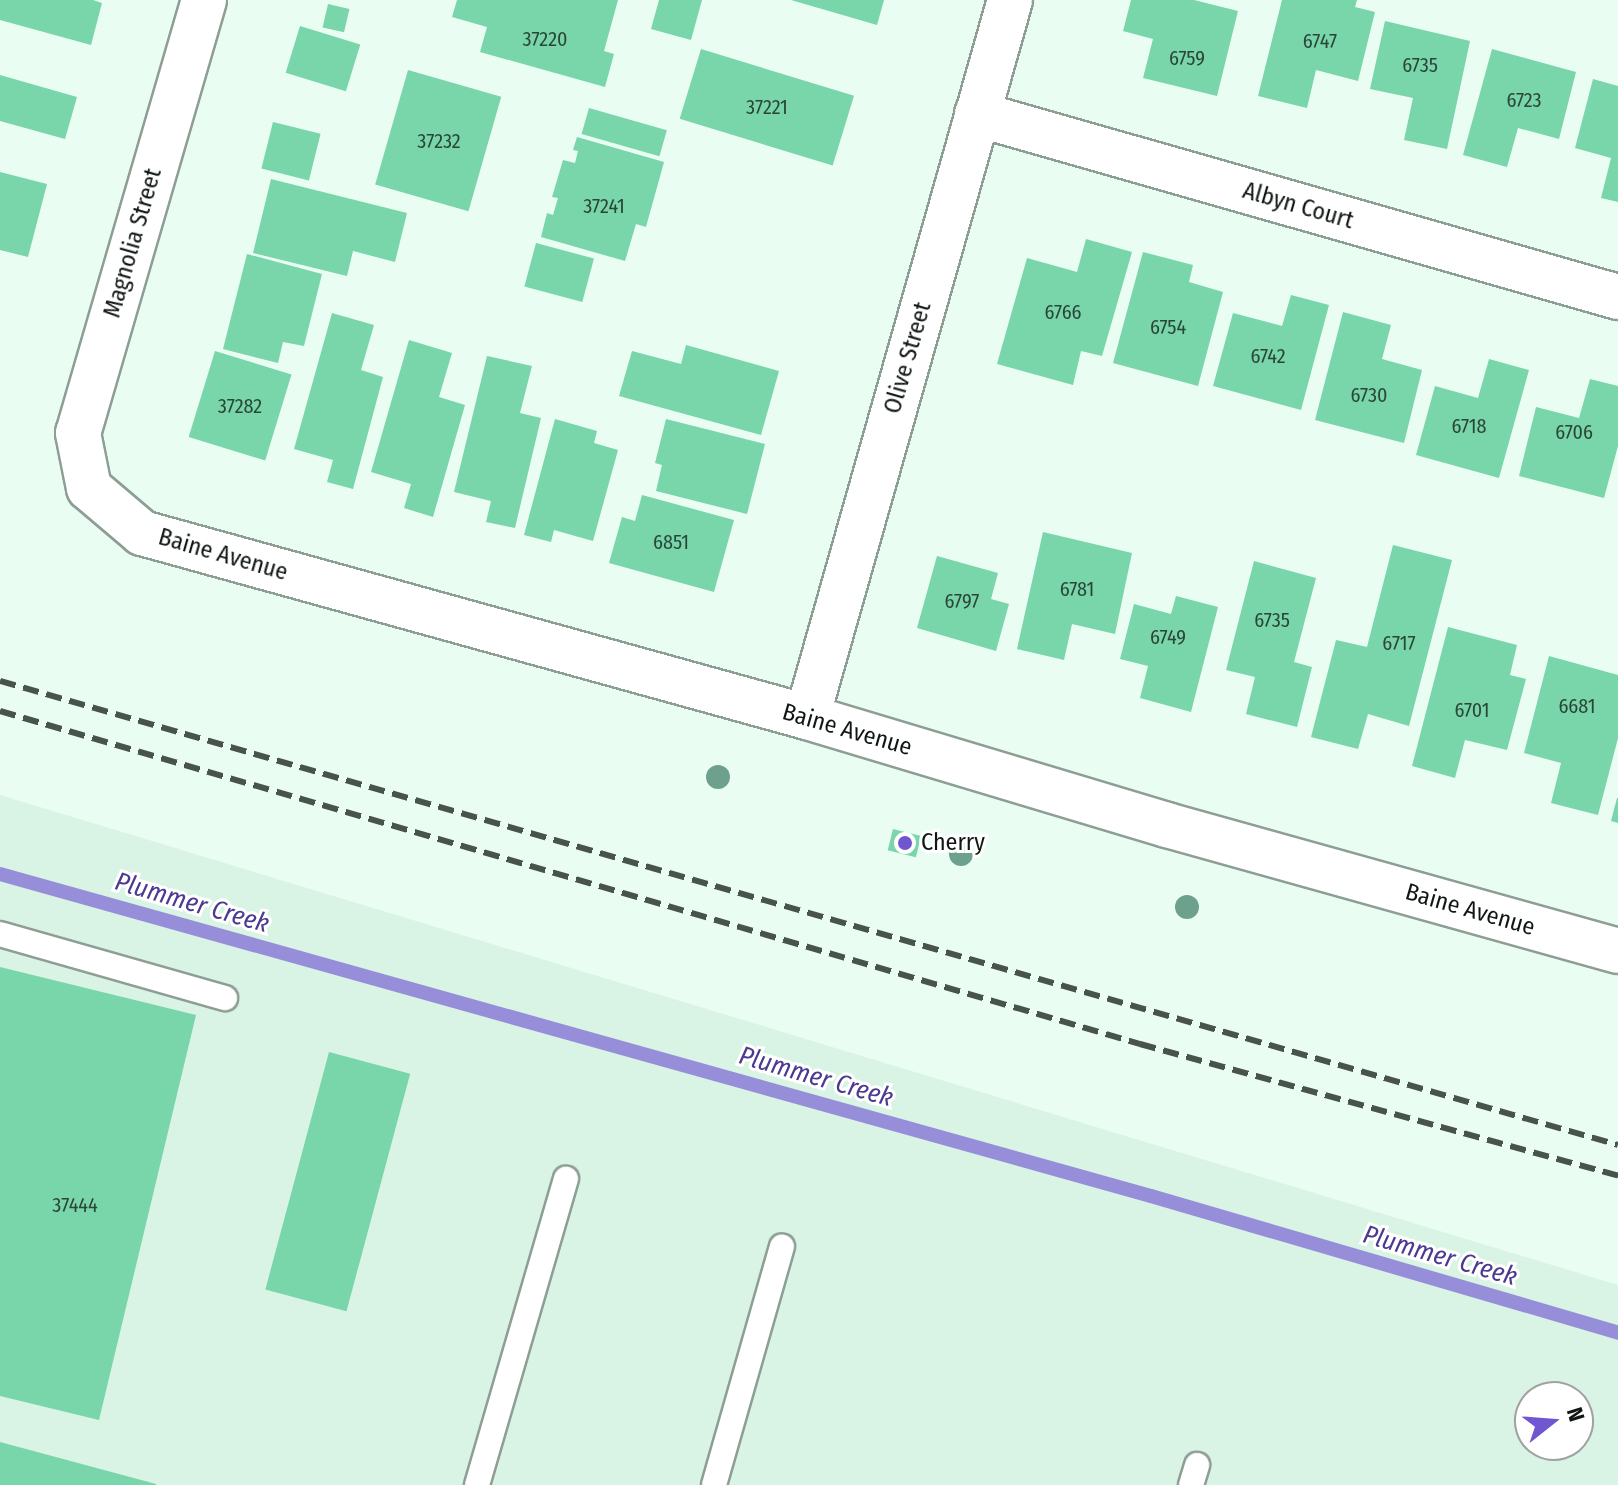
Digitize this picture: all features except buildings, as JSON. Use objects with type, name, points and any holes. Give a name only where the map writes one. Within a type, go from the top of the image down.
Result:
[{"type":"street","name":"Magnolia Street","points":[[89,488],[78,433],[204,0]]},
{"type":"street","name":"Olive Street","points":[[807,717],[1010,0]]},
{"type":"street","name":"Albyn Court","points":[[977,114],[1618,297]]},
{"type":"street","name":"Baine Avenue","points":[[89,488],[142,533],[807,717],[1167,825],[1618,951]]},
{"type":"lane","points":[[0,934],[225,998]]},
{"type":"lane","points":[[477,1485],[566,1179]]},
{"type":"lane","points":[[714,1485],[782,1246]]},
{"type":"shaded area","points":[[0,795],[1618,1285],[1618,1485],[0,1485]]},
{"type":"waterway","name":"Plummer Creek","points":[[0,874],[1151,1196],[1618,1333]]},
{"type":"railway","points":[[0,681],[1618,1145]]},
{"type":"railway","points":[[0,711],[1140,1044],[1618,1176]]},
{"type":"place","name":"Cherry","points":[[905,843]]}]
